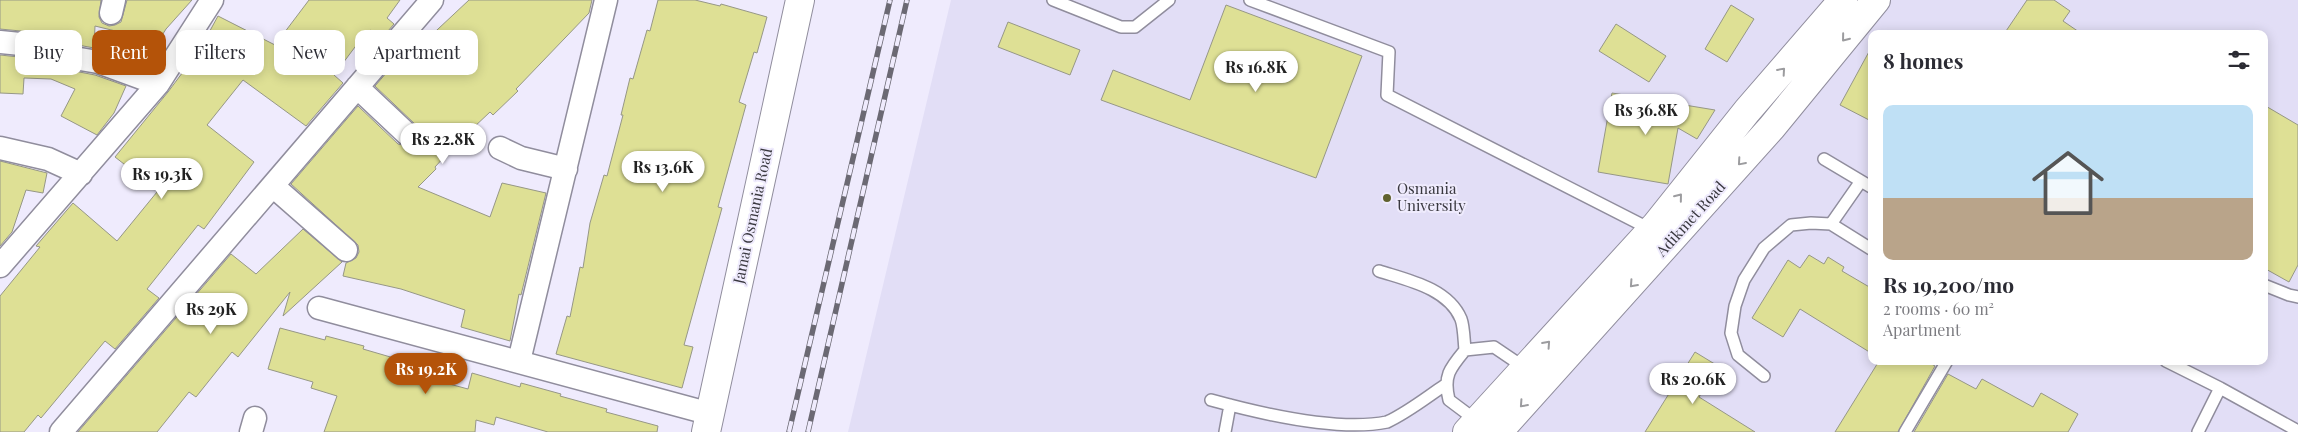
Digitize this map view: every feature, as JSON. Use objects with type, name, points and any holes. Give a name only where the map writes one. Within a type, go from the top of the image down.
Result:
[{"type":"main road","name":"Jamai Osmania Road","points":[[708,423],[800,0]]},
{"type":"main road","name":"Adikmet Road","points":[[1475,429],[1661,237],[1748,111],[1843,0]]},
{"type":"main road","name":"Adikmet Road","points":[[1475,429],[1525,368],[1772,127],[1876,0]]},
{"type":"street","points":[[0,266],[7,246],[81,174],[158,84],[212,0]]},
{"type":"street","points":[[61,432],[432,0]]},
{"type":"street","points":[[520,361],[606,0]]},
{"type":"street","points":[[0,42],[50,47],[74,58],[98,62],[158,84]]},
{"type":"street","points":[[357,87],[407,134]]},
{"type":"street","points":[[0,148],[48,159],[81,174]]},
{"type":"street","points":[[500,148],[521,158],[566,169]]},
{"type":"street","points":[[273,186],[346,250]]},
{"type":"street","points":[[319,308],[520,361],[708,423]]},
{"type":"lane","points":[[1053,0],[1121,27],[1135,27],[1169,0]]},
{"type":"lane","points":[[1250,0],[1389,52],[1387,95],[1661,237]]},
{"type":"lane","points":[[1824,159],[1868,185]]},
{"type":"lane","points":[[1831,224],[1861,181]]},
{"type":"lane","points":[[1764,376],[1738,355],[1731,333],[1735,306],[1744,280],[1764,248],[1791,225],[1811,223],[1831,224],[1868,247]]},
{"type":"lane","points":[[1378,271],[1420,284],[1447,300],[1461,319],[1465,350]]},
{"type":"lane","points":[[2268,288],[2289,296],[2298,297]]},
{"type":"lane","points":[[1475,429],[1449,400],[1445,385],[1452,365],[1465,350],[1494,347],[1525,368]]},
{"type":"lane","points":[[1905,432],[1945,365]]},
{"type":"lane","points":[[2174,365],[2298,431]]},
{"type":"lane","points":[[1211,400],[1326,430],[1362,431],[1388,422],[1445,385]]},
{"type":"lane","points":[[2198,432],[2220,388]]},
{"type":"lane","points":[[1225,432],[1230,405]]},
{"type":"shaded area","name":"Osmania University","points":[[951,0],[2298,0],[2298,432],[848,432]]},
{"type":"building","points":[[0,0],[101,0],[99,17],[102,23],[109,26],[121,22],[127,0],[192,0],[165,30],[111,30],[95,26],[95,30],[92,30],[92,48],[82,46],[82,30],[0,29]]},
{"type":"building","points":[[309,0],[400,0],[387,18],[394,24],[389,30],[355,30],[355,47],[345,60],[345,30],[286,30]]},
{"type":"building","points":[[469,0],[592,0],[589,13],[516,89],[518,91],[493,115],[490,112],[456,144],[435,167],[436,169],[418,187],[490,217],[502,183],[546,193],[521,295],[519,294],[510,341],[461,327],[465,310],[401,289],[343,276],[346,263],[356,258],[359,252],[358,245],[291,184],[358,106],[398,144],[410,147],[416,143],[420,137],[416,125],[375,86],[385,75],[478,75],[478,30],[437,30]]},
{"type":"building","points":[[658,0],[695,0],[720,6],[721,4],[767,17],[757,53],[754,52],[739,102],[746,105],[718,207],[722,208],[684,345],[693,347],[682,388],[556,354],[567,316],[570,317],[580,267],[583,268],[590,223],[604,175],[607,176],[623,115],[621,115],[630,78],[633,79],[647,30],[650,31]]},
{"type":"building","points":[[2027,0],[2054,0],[2070,11],[2063,21],[2076,30],[2007,30]]},
{"type":"building","points":[[1226,5],[1362,56],[1316,178],[1101,100],[1113,70],[1190,100]]},
{"type":"building","points":[[1731,5],[1754,19],[1727,62],[1705,49]]},
{"type":"building","points":[[218,16],[246,30],[210,30]]},
{"type":"building","points":[[1008,22],[1080,50],[1070,75],[998,47]]},
{"type":"building","points":[[1616,24],[1666,56],[1649,82],[1599,51]]},
{"type":"building","points":[[264,39],[274,44],[274,75],[334,75],[343,83],[306,126],[243,80],[207,125],[254,162],[204,229],[198,225],[147,289],[159,298],[115,349],[105,341],[41,418],[38,415],[24,432],[0,432],[0,296],[40,247],[36,246],[73,203],[117,241],[157,192],[156,189],[115,157],[181,75],[264,75]]},
{"type":"building","points":[[1868,54],[1868,119],[1840,105]]},
{"type":"building","points":[[0,55],[15,57],[15,75],[82,75],[82,72],[126,86],[114,113],[97,135],[61,116],[75,89],[51,79],[24,78],[23,94],[0,93]]},
{"type":"building","points":[[1612,93],[1715,110],[1697,139],[1678,128],[1668,184],[1598,172]]},
{"type":"building","points":[[2268,107],[2298,125],[2298,265],[2289,282],[2268,270]]},
{"type":"building","points":[[0,161],[47,173],[43,193],[26,190],[12,232],[0,246]]},
{"type":"building","points":[[303,229],[342,262],[283,316],[290,292],[238,357],[232,352],[196,397],[189,392],[157,432],[78,432],[231,254],[256,274]]},
{"type":"building","points":[[1809,255],[1824,264],[1828,257],[1844,267],[1842,271],[1868,286],[1868,351],[1800,309],[1783,337],[1752,318],[1788,260],[1800,268]]},
{"type":"building","points":[[280,328],[325,340],[326,336],[364,346],[363,349],[411,363],[408,373],[468,389],[472,373],[520,387],[521,383],[561,394],[560,396],[607,409],[606,412],[658,426],[657,432],[548,432],[496,417],[494,425],[476,420],[475,432],[324,432],[337,396],[311,388],[313,382],[268,369]]},
{"type":"building","points":[[1695,352],[1718,366],[1699,397],[1755,432],[1645,432]]},
{"type":"building","points":[[1877,365],[1935,366],[1898,432],[1835,432]]},
{"type":"building","points":[[1948,374],[1976,389],[1982,379],[2033,407],[2041,393],[2078,414],[2068,432],[1914,432]]},
{"type":"railway","points":[[789,432],[890,0]]},
{"type":"railway","points":[[808,432],[907,0]]},
{"type":"place","name":"Osmania University","points":[[1387,198]]}]
